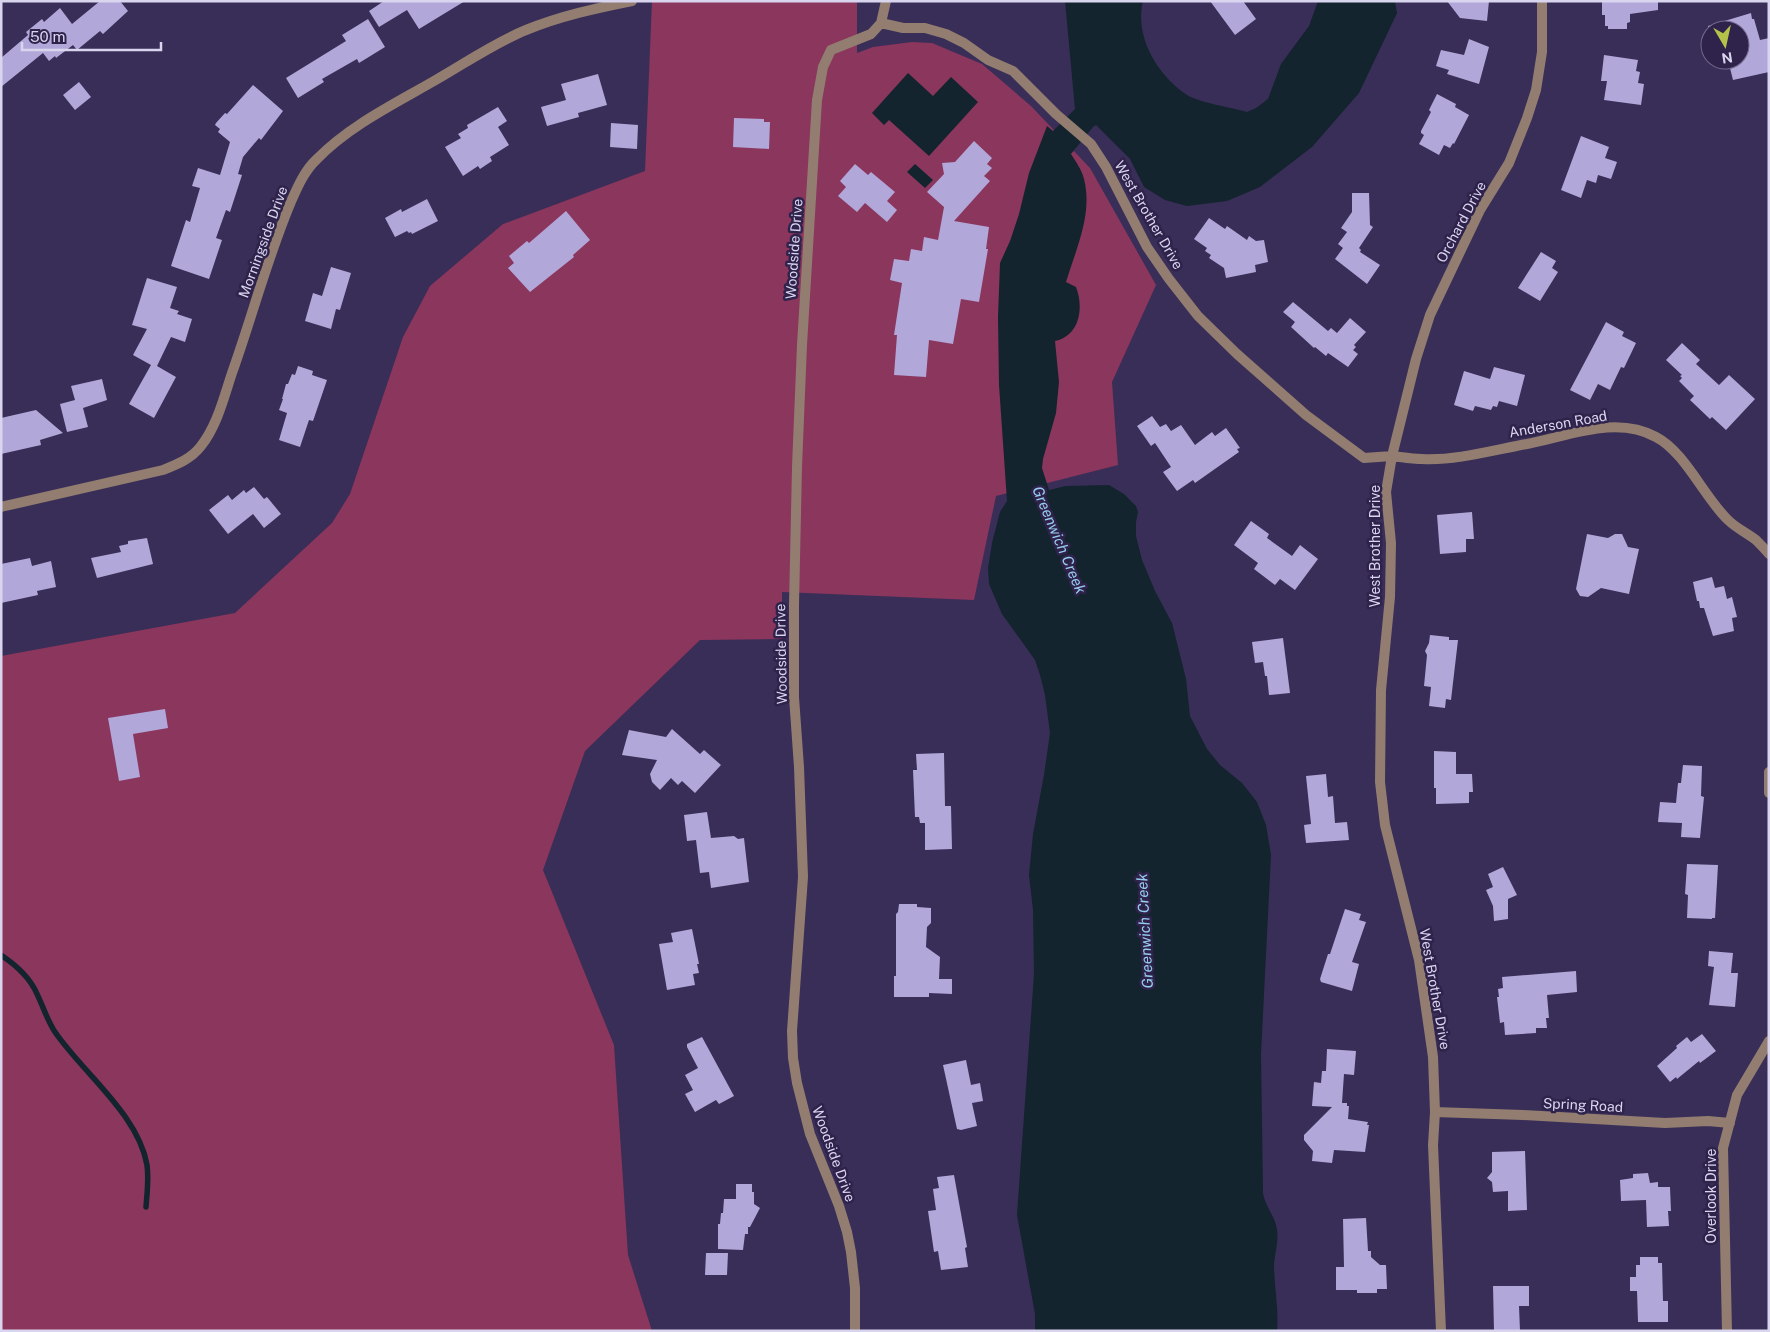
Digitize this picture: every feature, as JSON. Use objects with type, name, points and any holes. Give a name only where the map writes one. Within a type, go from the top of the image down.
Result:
[{"type":"street","name":"Morningside Drive","points":[[1,507],[163,470],[185,461],[202,445],[208,435],[222,402],[290,204],[302,177],[317,159],[371,118],[498,44],[540,25],[596,5],[632,1]]},
{"type":"street","points":[[881,22],[886,1]]},
{"type":"street","name":"Orchard Drive","points":[[1392,456],[1416,359],[1430,315],[1480,210],[1509,163],[1527,118],[1536,90],[1542,52],[1542,1]]},
{"type":"street","name":"West Brother Drive","points":[[881,22],[903,28],[925,28],[946,34],[964,43],[988,60],[1013,71],[1056,114],[1091,144],[1106,168],[1147,246],[1169,279],[1198,316],[1237,354],[1306,415],[1364,458],[1392,456],[1386,492],[1391,544],[1390,597],[1381,690],[1380,782],[1385,825],[1419,960],[1433,1057],[1435,1112],[1433,1145],[1441,1331]]},
{"type":"street","name":"Woodside Drive","points":[[855,1331],[855,1288],[847,1232],[839,1206],[810,1134],[797,1083],[793,1058],[793,1022],[804,877],[800,767],[794,697],[794,605],[802,345],[818,114],[817,100],[823,67],[832,50],[871,34],[881,22]]},
{"type":"street","name":"Anderson Road","points":[[1392,456],[1423,459],[1457,456],[1529,444],[1584,431],[1620,427],[1639,429],[1658,438],[1669,446],[1710,499],[1729,520],[1756,540],[1769,554]]},
{"type":"street","points":[[1769,772],[1769,793]]},
{"type":"street","name":"Overlook Drive","points":[[1727,1331],[1723,1148],[1737,1095],[1769,1041]]},
{"type":"street","name":"Spring Road","points":[[1435,1112],[1665,1123],[1708,1121],[1730,1123]]},
{"type":"shaded area","points":[[652,1],[857,1],[857,53],[873,47],[912,42],[932,43],[982,64],[1031,106],[1090,168],[1156,285],[1112,382],[1118,465],[996,496],[974,600],[782,592],[782,639],[700,640],[585,751],[543,870],[614,1045],[628,1255],[652,1331],[1,1331],[1,656],[235,613],[332,523],[350,494],[403,337],[430,286],[503,224],[645,171]]},
{"type":"water","name":"Greenwich Creek","points":[[1065,1],[1143,1],[1141,15],[1145,42],[1158,66],[1176,87],[1187,95],[1207,103],[1247,112],[1268,99],[1281,64],[1309,26],[1318,1],[1395,1],[1397,13],[1359,93],[1312,147],[1260,187],[1227,201],[1187,206],[1165,200],[1144,187],[1130,159],[1096,125],[1071,154],[1082,172],[1086,192],[1086,205],[1082,231],[1066,282],[1076,287],[1080,303],[1078,320],[1075,327],[1063,338],[1055,341],[1059,382],[1056,413],[1042,468],[1049,490],[1066,486],[1109,485],[1124,494],[1136,506],[1138,512],[1136,536],[1142,560],[1155,591],[1172,623],[1186,679],[1190,716],[1207,749],[1220,765],[1242,783],[1257,802],[1266,825],[1271,855],[1261,1054],[1263,1193],[1277,1230],[1274,1264],[1277,1331],[1035,1331],[1035,1314],[1017,1215],[1034,974],[1033,910],[1029,875],[1033,834],[1050,733],[1045,695],[1035,660],[1002,614],[989,584],[988,568],[1000,512],[1007,501],[999,385],[998,317],[1000,263],[1010,241],[1029,173],[1047,126],[1053,131],[1075,109]]},
{"type":"water","points":[[908,73],[933,96],[951,77],[978,102],[929,156],[889,120],[884,125],[872,113]]},
{"type":"water","points":[[915,164],[933,180],[925,188],[907,172]]},
{"type":"building","points":[[100,1],[120,1],[128,11],[103,34],[100,31],[77,50],[73,45],[49,61],[43,53],[1,87],[1,58],[28,35],[26,32],[42,19],[44,22],[60,8],[72,24]]},
{"type":"building","points":[[384,1],[465,1],[419,29],[407,10],[379,27],[369,11]]},
{"type":"building","points":[[1210,1],[1243,1],[1256,19],[1235,35]]},
{"type":"building","points":[[1447,1],[1489,1],[1487,21],[1460,18]]},
{"type":"building","points":[[1602,1],[1658,1],[1658,10],[1630,14],[1630,22],[1627,23],[1627,29],[1608,29],[1608,26],[1605,26],[1605,15],[1602,15]]},
{"type":"building","points":[[1751,13],[1760,40],[1769,38],[1769,72],[1733,80],[1730,70],[1750,70],[1750,20],[1728,20]]},
{"type":"building","points":[[368,19],[385,47],[359,63],[357,59],[322,79],[324,82],[298,98],[286,78],[346,41],[342,35]]},
{"type":"building","points":[[1469,39],[1489,47],[1479,84],[1447,74],[1449,70],[1436,66],[1441,50],[1464,55]]},
{"type":"building","points":[[1604,55],[1638,60],[1636,71],[1640,72],[1638,83],[1644,84],[1641,105],[1604,100],[1607,81],[1601,81]]},
{"type":"building","points":[[598,74],[607,105],[578,113],[579,117],[547,126],[541,107],[566,100],[561,84]]},
{"type":"building","points":[[79,82],[91,97],[75,110],[63,95]]},
{"type":"building","points":[[253,85],[283,111],[261,140],[259,138],[243,157],[238,174],[242,175],[230,212],[226,210],[216,238],[222,240],[209,279],[171,266],[186,220],[190,222],[200,188],[192,186],[198,168],[220,175],[230,142],[218,132],[220,129],[215,125]]},
{"type":"building","points":[[1437,94],[1456,104],[1455,107],[1469,115],[1454,144],[1450,148],[1444,145],[1439,155],[1419,144],[1424,135],[1421,131],[1431,112],[1429,110]]},
{"type":"building","points":[[498,107],[507,121],[498,127],[509,145],[490,157],[492,161],[480,169],[478,166],[463,176],[445,147],[461,138],[458,134],[468,128],[467,125]]},
{"type":"building","points":[[734,118],[764,119],[764,122],[770,122],[769,149],[733,147]]},
{"type":"building","points":[[611,123],[638,125],[637,149],[610,147]]},
{"type":"building","points":[[1581,136],[1609,147],[1605,158],[1617,162],[1611,179],[1598,175],[1596,183],[1587,180],[1581,198],[1561,190]]},
{"type":"building","points":[[974,141],[992,158],[987,164],[992,168],[984,176],[990,181],[954,221],[989,227],[986,249],[988,249],[979,302],[961,299],[953,344],[929,340],[926,377],[894,375],[897,335],[894,335],[902,283],[890,280],[894,259],[909,261],[911,249],[922,251],[924,237],[938,240],[944,207],[927,192],[944,174],[942,163],[955,162]]},
{"type":"building","points":[[855,164],[868,175],[871,172],[895,192],[887,201],[897,210],[887,222],[865,203],[857,212],[838,196],[846,187],[840,181]]},
{"type":"building","points":[[1352,193],[1369,193],[1370,225],[1373,227],[1359,248],[1360,252],[1380,265],[1367,284],[1335,259],[1343,248],[1338,244],[1347,232],[1341,228],[1352,212]]},
{"type":"building","points":[[427,199],[438,221],[412,234],[407,231],[395,237],[385,218],[401,209],[402,212]]},
{"type":"building","points":[[566,211],[590,240],[573,255],[574,257],[530,292],[508,268],[514,263],[509,256],[527,241],[529,243]]},
{"type":"building","points":[[1209,218],[1225,229],[1227,226],[1247,240],[1249,236],[1256,241],[1264,240],[1268,262],[1255,265],[1256,272],[1226,278],[1224,268],[1209,258],[1211,255],[1205,251],[1207,248],[1194,239]]},
{"type":"building","points":[[1541,252],[1556,261],[1552,268],[1558,272],[1540,301],[1518,288]]},
{"type":"building","points":[[331,267],[351,273],[340,310],[336,309],[331,329],[305,321],[313,293],[322,296]]},
{"type":"building","points":[[147,278],[177,287],[170,308],[179,311],[177,314],[192,319],[185,342],[171,337],[157,366],[176,377],[154,418],[129,404],[151,365],[133,355],[147,329],[132,325]]},
{"type":"building","points":[[1293,302],[1328,331],[1331,328],[1337,333],[1350,318],[1366,332],[1354,345],[1356,347],[1353,350],[1358,354],[1348,367],[1328,353],[1326,356],[1314,348],[1291,327],[1295,322],[1283,312]]},
{"type":"building","points":[[1606,322],[1624,332],[1622,336],[1636,343],[1624,368],[1621,367],[1610,390],[1598,384],[1590,400],[1570,390]]},
{"type":"building","points":[[1682,343],[1700,360],[1696,364],[1719,385],[1729,375],[1755,399],[1726,430],[1712,417],[1710,419],[1690,400],[1694,396],[1679,381],[1682,375],[1666,360]]},
{"type":"building","points":[[298,366],[313,371],[312,375],[327,380],[313,421],[309,420],[300,447],[279,440],[287,413],[279,410],[286,384],[288,384],[292,374],[295,375]]},
{"type":"building","points":[[1494,367],[1525,375],[1517,406],[1499,401],[1497,407],[1493,406],[1491,410],[1475,406],[1473,411],[1454,405],[1464,371],[1490,379]]},
{"type":"building","points":[[102,379],[107,400],[83,408],[88,427],[67,432],[60,404],[75,400],[71,386]]},
{"type":"building","points":[[36,410],[63,433],[40,440],[41,445],[1,454],[1,418]]},
{"type":"building","points":[[1152,416],[1160,427],[1166,424],[1171,431],[1181,425],[1195,445],[1212,432],[1215,436],[1226,428],[1240,448],[1237,449],[1239,452],[1195,483],[1193,480],[1177,491],[1163,472],[1171,467],[1155,443],[1151,446],[1137,426]]},
{"type":"building","points":[[254,487],[264,499],[267,497],[281,514],[264,528],[253,514],[228,534],[209,510],[228,495],[232,500],[244,490],[246,493]]},
{"type":"building","points":[[1472,512],[1474,539],[1466,539],[1466,552],[1440,554],[1437,515]]},
{"type":"building","points":[[1251,521],[1269,534],[1267,538],[1292,556],[1300,545],[1318,559],[1295,590],[1280,579],[1275,585],[1254,569],[1258,563],[1234,545]]},
{"type":"building","points":[[1587,534],[1608,538],[1615,534],[1622,534],[1628,547],[1639,549],[1629,594],[1601,588],[1588,597],[1580,596],[1576,589]]},
{"type":"building","points":[[147,538],[153,564],[97,578],[91,558],[121,552],[119,546],[128,544],[128,541]]},
{"type":"building","points":[[30,558],[32,566],[51,561],[56,587],[37,591],[38,595],[1,603],[1,564]]},
{"type":"building","points":[[1712,577],[1715,588],[1724,586],[1727,599],[1732,597],[1737,617],[1732,618],[1734,631],[1713,636],[1704,608],[1700,608],[1699,601],[1697,601],[1693,582]]},
{"type":"building","points":[[1430,635],[1449,637],[1449,640],[1458,640],[1451,700],[1446,699],[1445,708],[1429,706],[1431,687],[1424,686],[1427,655],[1425,651]]},
{"type":"building","points":[[1283,638],[1290,693],[1269,695],[1263,662],[1255,663],[1252,642]]},
{"type":"building","points":[[165,709],[168,728],[133,734],[140,777],[119,781],[108,718]]},
{"type":"building","points":[[672,729],[700,754],[704,750],[721,765],[695,793],[682,781],[678,785],[671,778],[660,790],[652,782],[650,774],[657,760],[622,755],[629,730],[666,737]]},
{"type":"building","points":[[1434,751],[1456,752],[1456,774],[1472,774],[1473,792],[1469,792],[1469,803],[1436,804]]},
{"type":"building","points":[[944,753],[945,806],[951,806],[952,849],[925,850],[925,823],[920,823],[919,817],[915,817],[913,770],[917,770],[916,754]]},
{"type":"building","points":[[1683,765],[1702,766],[1701,796],[1704,797],[1700,838],[1681,837],[1682,823],[1658,822],[1660,802],[1676,803],[1678,783],[1681,783]]},
{"type":"building","points":[[1326,774],[1328,797],[1333,796],[1335,823],[1347,822],[1349,840],[1306,843],[1304,825],[1311,824],[1306,776]]},
{"type":"building","points":[[707,812],[711,838],[734,836],[738,839],[744,838],[749,882],[711,888],[709,872],[700,873],[696,840],[687,841],[684,815]]},
{"type":"building","points":[[1687,864],[1718,865],[1715,918],[1687,918],[1688,895],[1685,894]]},
{"type":"building","points":[[1503,867],[1517,895],[1508,899],[1508,919],[1494,921],[1493,906],[1486,890],[1493,887],[1488,874]]},
{"type":"building","points":[[899,904],[917,904],[917,907],[931,908],[931,923],[927,927],[926,947],[940,957],[939,979],[952,979],[952,994],[929,993],[929,997],[894,997],[896,914]]},
{"type":"building","points":[[1345,909],[1361,914],[1359,920],[1366,922],[1352,962],[1359,964],[1352,991],[1321,982],[1320,979]]},
{"type":"building","points":[[692,929],[699,964],[697,964],[699,973],[693,974],[695,985],[667,990],[659,944],[673,942],[671,933]]},
{"type":"building","points":[[1709,951],[1733,953],[1731,973],[1738,973],[1735,1007],[1709,1005],[1714,967],[1708,966]]},
{"type":"building","points":[[1576,971],[1577,992],[1547,995],[1549,1018],[1546,1018],[1547,1028],[1536,1028],[1536,1033],[1505,1035],[1504,1022],[1500,1023],[1497,997],[1499,997],[1498,989],[1503,988],[1502,977]]},
{"type":"building","points":[[1702,1034],[1716,1051],[1670,1082],[1657,1066],[1687,1037],[1691,1042]]},
{"type":"building","points":[[702,1037],[734,1096],[719,1104],[716,1100],[695,1112],[685,1094],[693,1090],[685,1075],[698,1068],[687,1044]]},
{"type":"building","points":[[1327,1049],[1356,1051],[1354,1075],[1344,1074],[1342,1103],[1347,1103],[1347,1106],[1349,1106],[1348,1119],[1368,1122],[1367,1125],[1369,1125],[1365,1152],[1334,1150],[1332,1163],[1312,1161],[1313,1151],[1304,1140],[1304,1135],[1332,1107],[1312,1106],[1314,1082],[1321,1083],[1322,1071],[1326,1071]]},
{"type":"building","points":[[966,1060],[971,1085],[980,1083],[983,1101],[972,1103],[977,1126],[961,1130],[957,1129],[943,1065]]},
{"type":"building","points":[[1525,1151],[1527,1210],[1508,1211],[1508,1191],[1493,1192],[1492,1182],[1487,1178],[1492,1172],[1492,1152]]},
{"type":"building","points":[[1648,1173],[1650,1183],[1658,1182],[1658,1187],[1670,1187],[1671,1211],[1668,1211],[1669,1226],[1647,1227],[1646,1200],[1621,1201],[1620,1180],[1633,1178],[1633,1174]]},
{"type":"building","points":[[954,1175],[967,1247],[965,1248],[968,1267],[941,1270],[938,1251],[934,1252],[928,1211],[936,1210],[933,1189],[939,1188],[937,1177]]},
{"type":"building","points":[[736,1184],[752,1184],[754,1204],[760,1208],[750,1227],[748,1227],[748,1234],[745,1234],[743,1250],[718,1249],[718,1224],[720,1224],[721,1213],[723,1213],[724,1199],[736,1199]]},
{"type":"building","points":[[1366,1218],[1368,1251],[1371,1251],[1371,1257],[1380,1265],[1386,1265],[1387,1289],[1377,1289],[1377,1293],[1357,1293],[1357,1290],[1336,1290],[1336,1267],[1344,1267],[1343,1219]]},
{"type":"building","points":[[706,1253],[728,1253],[727,1275],[705,1275]]},
{"type":"building","points":[[1640,1257],[1658,1257],[1658,1263],[1662,1263],[1663,1301],[1668,1301],[1668,1322],[1638,1322],[1637,1291],[1630,1291],[1630,1277],[1636,1277],[1636,1265],[1640,1265]]},
{"type":"building","points":[[1493,1286],[1529,1286],[1529,1306],[1519,1306],[1520,1331],[1494,1331]]},
{"type":"waterway","points":[[1,955],[17,967],[31,982],[55,1032],[133,1128],[142,1146],[147,1165],[146,1207]]}]
